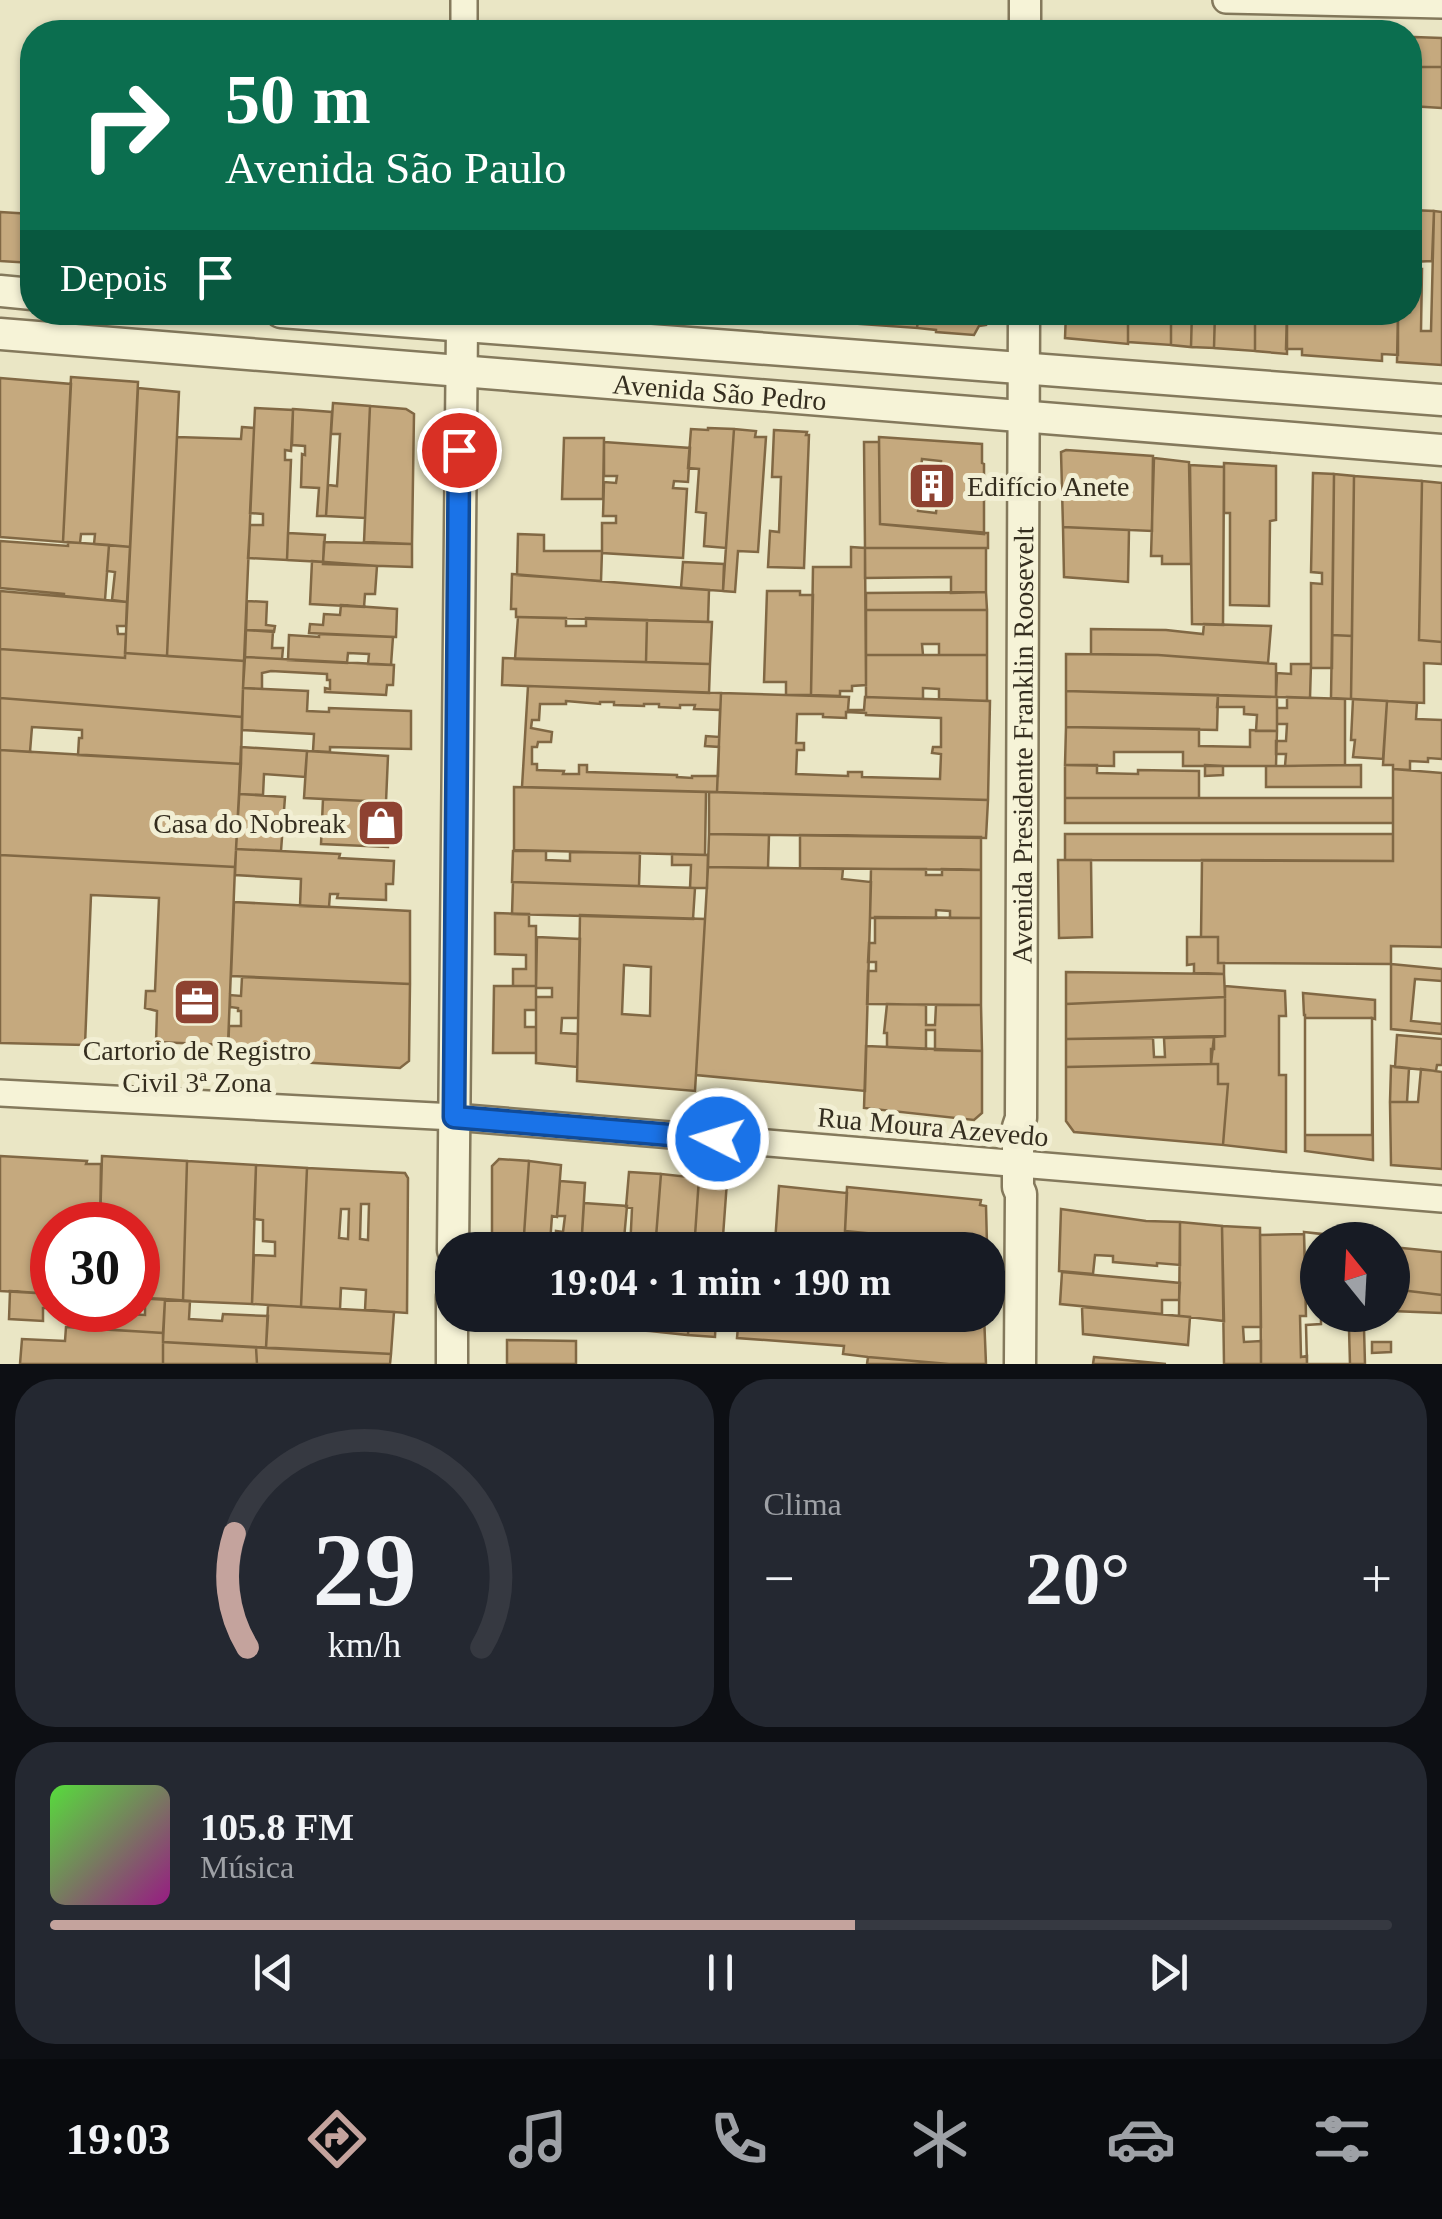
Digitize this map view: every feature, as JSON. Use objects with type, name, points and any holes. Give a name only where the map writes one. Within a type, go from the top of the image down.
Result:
[{"type":"street","points":[[1226,0],[1442,5]]},
{"type":"street","points":[[453,1232],[462,325]]},
{"type":"street","name":"Avenida São Pedro","points":[[529,325],[1024,369],[1442,400]]},
{"type":"street","name":"Avenida Presidente Franklin Roosevelt","points":[[1020,1364],[1024,325]]},
{"type":"street","name":"Avenida São Pedro","points":[[0,334],[1442,450]]},
{"type":"street","name":"Rua Moura Azevedo","points":[[0,1093],[454,1117],[1022,1174],[1442,1200]]},
{"type":"street","points":[[452,1332],[452,1364]]},
{"type":"building","points":[[1422,37],[1442,38],[1442,67],[1422,67]]},
{"type":"building","points":[[1422,67],[1442,67],[1442,108],[1422,107]]},
{"type":"building","points":[[1422,210],[1434,211],[1432,261],[1422,261]]},
{"type":"building","points":[[1434,211],[1442,212],[1442,365],[1397,362],[1398,325],[1421,325],[1421,331],[1431,331]]},
{"type":"building","points":[[0,212],[20,213],[20,262],[0,261]]},
{"type":"building","points":[[876,325],[917,325],[917,328]]},
{"type":"building","points":[[986,325],[979,326],[974,335],[917,328]]},
{"type":"building","points":[[1066,325],[1128,325],[1128,344],[1065,338]]},
{"type":"building","points":[[1128,325],[1171,325],[1171,345],[1128,342]]},
{"type":"building","points":[[1171,325],[1192,325],[1191,347],[1171,345]]},
{"type":"building","points":[[1192,325],[1215,325],[1214,348],[1191,347]]},
{"type":"building","points":[[1215,325],[1255,325],[1255,351],[1214,348]]},
{"type":"building","points":[[1255,325],[1287,325],[1287,354],[1255,351]]},
{"type":"building","points":[[1287,325],[1398,325],[1398,355],[1382,354],[1382,361],[1302,355],[1302,349],[1286,349]]},
{"type":"building","points":[[71,377],[138,382],[130,547],[94,544],[95,534],[81,534],[80,543],[63,542]]},
{"type":"building","points":[[0,378],[71,384],[63,542],[0,537]]},
{"type":"building","points":[[138,388],[179,392],[167,656],[125,653]]},
{"type":"building","points":[[333,403],[370,406],[365,518],[326,516],[328,485],[337,486],[340,434],[331,434]]},
{"type":"building","points":[[370,406],[406,409],[414,414],[412,544],[364,542]]},
{"type":"building","points":[[255,408],[293,410],[291,451],[285,450],[285,460],[291,460],[287,560],[248,558],[250,525],[263,525],[263,514],[250,513]]},
{"type":"building","points":[[293,409],[332,412],[326,516],[317,516],[319,488],[301,487],[305,446],[292,445]]},
{"type":"building","points":[[242,427],[254,428],[244,661],[167,656],[177,437],[241,439]]},
{"type":"building","points":[[691,429],[734,429],[726,548],[704,546],[706,513],[696,512],[699,469],[688,468]]},
{"type":"building","points":[[734,429],[756,431],[755,437],[766,437],[758,552],[738,551],[735,592],[723,591]]},
{"type":"building","points":[[774,430],[809,435],[804,568],[768,567],[770,531],[779,532],[781,477],[772,477]]},
{"type":"building","name":"Edifício Anete","points":[[879,437],[982,444],[984,534],[880,524]],"holes":[[[922,459],[941,461],[939,483],[920,481]],[[920,489],[938,490],[936,513],[918,511]]]},
{"type":"building","points":[[564,438],[604,438],[603,499],[562,499]]},
{"type":"building","points":[[604,442],[690,448],[688,482],[674,481],[673,488],[687,489],[683,558],[602,553],[602,523],[616,523],[616,516],[603,516],[604,482],[616,483],[617,476],[604,476]]},
{"type":"building","points":[[864,442],[879,442],[880,524],[988,533],[988,548],[865,548]]},
{"type":"building","points":[[1061,452],[1153,456],[1152,531],[1063,527]]},
{"type":"building","points":[[1154,458],[1189,462],[1191,564],[1162,564],[1162,556],[1151,556]]},
{"type":"building","points":[[1224,463],[1276,466],[1276,520],[1270,521],[1269,606],[1230,605],[1230,513],[1224,513]]},
{"type":"building","points":[[1190,465],[1224,467],[1223,625],[1192,624]]},
{"type":"building","points":[[1313,473],[1334,474],[1332,668],[1311,668],[1311,583],[1322,584],[1322,573],[1311,572]]},
{"type":"building","points":[[1334,474],[1354,476],[1352,636],[1332,635]]},
{"type":"building","points":[[1354,476],[1422,481],[1419,640],[1442,642],[1442,664],[1424,663],[1424,703],[1351,699]]},
{"type":"building","points":[[1422,481],[1442,483],[1442,642],[1419,640]]},
{"type":"building","points":[[1063,527],[1129,530],[1128,582],[1064,577]]},
{"type":"building","points":[[288,533],[325,535],[323,562],[287,560]]},
{"type":"building","points":[[518,534],[544,535],[544,551],[602,551],[601,581],[517,575]]},
{"type":"building","points":[[0,541],[109,545],[105,600],[0,588]]},
{"type":"building","points":[[324,542],[412,544],[412,567],[323,564]]},
{"type":"building","points":[[109,545],[130,547],[127,602],[112,600],[115,572],[107,571]]},
{"type":"building","points":[[851,547],[865,548],[866,685],[840,691],[840,696],[811,695],[813,567],[851,567]]},
{"type":"building","points":[[865,548],[986,548],[986,592],[951,593],[951,577],[865,578]]},
{"type":"building","points":[[312,561],[377,566],[375,594],[365,594],[364,607],[310,604]]},
{"type":"building","points":[[683,562],[724,564],[723,591],[681,588]]},
{"type":"building","points":[[512,574],[709,590],[708,622],[516,617],[516,609],[511,609]]},
{"type":"building","points":[[0,591],[127,602],[126,626],[117,626],[118,634],[126,634],[125,658],[0,649]]},
{"type":"building","points":[[767,591],[813,595],[811,695],[786,695],[786,682],[764,682]]},
{"type":"building","points":[[986,592],[987,610],[866,610],[866,593]]},
{"type":"building","points":[[247,601],[267,602],[266,625],[275,626],[274,632],[246,630]]},
{"type":"building","points":[[341,605],[397,609],[396,637],[309,633],[310,624],[323,625],[324,614],[340,615]]},
{"type":"building","points":[[866,610],[987,610],[987,655],[939,655],[939,644],[922,644],[923,655],[866,655]]},
{"type":"building","points":[[518,617],[566,618],[566,626],[586,626],[586,618],[647,620],[646,662],[515,659]]},
{"type":"building","points":[[647,620],[712,622],[710,664],[646,662]]},
{"type":"building","points":[[1204,624],[1271,626],[1268,663],[1091,654],[1091,629],[1203,634]]},
{"type":"building","points":[[246,630],[273,631],[272,648],[283,648],[282,659],[245,657]]},
{"type":"building","points":[[289,635],[393,637],[391,665],[368,664],[369,654],[348,653],[347,663],[288,660]]},
{"type":"building","points":[[1332,635],[1352,636],[1351,699],[1331,698]]},
{"type":"building","points":[[0,649],[244,661],[242,717],[0,698]]},
{"type":"building","points":[[1066,654],[1158,655],[1276,664],[1276,697],[1066,691]]},
{"type":"building","points":[[866,655],[987,655],[987,701],[939,699],[939,689],[923,688],[923,699],[866,697]]},
{"type":"building","points":[[245,657],[394,665],[393,685],[387,685],[386,695],[325,692],[325,688],[330,689],[327,674],[271,671],[262,673],[262,689],[243,688]]},
{"type":"building","points":[[503,658],[710,664],[709,693],[502,685]]},
{"type":"building","points":[[1291,664],[1311,664],[1310,698],[1276,697],[1277,673],[1291,674]]},
{"type":"building","points":[[528,686],[721,693],[717,792],[522,787]]},
{"type":"building","points":[[243,688],[308,691],[307,711],[411,711],[411,749],[330,747],[330,752],[313,751],[314,734],[242,730]]},
{"type":"building","points":[[1066,691],[1218,695],[1217,730],[1066,727]]},
{"type":"building","points":[[721,693],[849,697],[848,710],[864,710],[865,697],[990,701],[988,800],[717,792]]},
{"type":"building","points":[[1218,695],[1277,697],[1277,731],[1256,731],[1257,715],[1244,714],[1244,707],[1217,707]]},
{"type":"building","points":[[1287,697],[1345,699],[1345,765],[1285,766],[1286,754],[1276,754],[1276,741],[1286,741],[1287,724],[1277,724],[1277,708],[1287,708]]},
{"type":"building","points":[[0,698],[242,717],[241,764],[78,755],[82,730],[32,727],[30,752],[0,750]]},
{"type":"building","points":[[1353,699],[1387,701],[1383,759],[1353,757]]},
{"type":"building","points":[[566,701],[680,708],[695,705],[694,709],[720,710],[719,737],[706,736],[705,746],[719,747],[718,776],[587,772],[587,765],[579,765],[579,774],[537,770],[537,764],[532,764],[532,747],[537,747],[538,742],[551,742],[552,732],[531,728],[532,720],[539,720],[540,704]]},
{"type":"building","points":[[1387,701],[1417,703],[1416,719],[1442,720],[1442,759],[1410,761],[1410,770],[1383,765]]},
{"type":"building","points":[[846,712],[941,718],[941,747],[933,747],[932,753],[941,754],[940,779],[862,777],[862,772],[848,772],[848,776],[796,774],[797,750],[804,750],[804,743],[796,743],[797,714],[846,718]]},
{"type":"building","points":[[1066,727],[1199,729],[1199,746],[1250,747],[1250,730],[1277,731],[1276,766],[1183,766],[1183,752],[1114,752],[1114,766],[1065,765]]},
{"type":"building","points":[[241,747],[307,751],[305,777],[264,774],[263,795],[239,794]]},
{"type":"building","points":[[0,750],[241,764],[235,867],[0,855]]},
{"type":"building","points":[[307,751],[388,756],[386,802],[304,798]]},
{"type":"building","points":[[1065,765],[1097,765],[1097,773],[1199,771],[1199,798],[1065,798]]},
{"type":"building","points":[[1205,765],[1223,766],[1223,775],[1205,776]]},
{"type":"building","points":[[1361,765],[1361,787],[1266,787],[1266,766]]},
{"type":"building","points":[[1393,769],[1442,773],[1442,947],[1391,946],[1391,964],[1218,963],[1218,937],[1201,937],[1202,860],[1393,861]]},
{"type":"building","points":[[514,787],[706,792],[705,855],[514,850]]},
{"type":"building","points":[[709,792],[988,800],[986,838],[709,834]]},
{"type":"building","points":[[239,794],[285,797],[281,851],[236,849]]},
{"type":"building","points":[[1065,798],[1393,798],[1393,823],[1065,823]]},
{"type":"building","points":[[323,799],[386,802],[386,807],[395,808],[388,847],[321,844]]},
{"type":"building","points":[[709,834],[769,835],[768,868],[708,867]]},
{"type":"building","points":[[1065,834],[1393,834],[1393,861],[1065,860]]},
{"type":"building","points":[[800,835],[981,837],[981,870],[800,868]]},
{"type":"building","points":[[236,849],[394,861],[393,884],[386,884],[386,900],[337,898],[338,894],[330,894],[329,907],[300,906],[301,879],[235,875]]},
{"type":"building","points":[[513,851],[546,851],[546,860],[570,861],[570,852],[640,853],[639,886],[512,882]]},
{"type":"building","points":[[672,854],[708,855],[707,888],[690,888],[691,865],[672,865]]},
{"type":"building","points":[[0,855],[235,867],[228,1045],[156,1042],[157,1011],[145,1008],[146,991],[155,991],[159,898],[91,895],[85,1045],[0,1043]]},
{"type":"building","points":[[1058,860],[1091,860],[1092,937],[1059,938]]},
{"type":"building","points":[[708,867],[843,869],[842,879],[871,882],[865,1091],[696,1075]]},
{"type":"building","points":[[871,869],[926,869],[926,875],[942,875],[942,869],[981,870],[981,918],[950,918],[950,911],[936,910],[936,918],[870,918]]},
{"type":"building","points":[[513,882],[695,888],[693,919],[512,914]]},
{"type":"building","points":[[234,902],[410,911],[410,984],[231,976]]},
{"type":"building","points":[[495,913],[529,914],[529,926],[536,926],[536,986],[513,986],[513,969],[526,969],[526,955],[495,954]]},
{"type":"building","points":[[580,915],[705,919],[695,1091],[577,1081]],"holes":[[[624,965],[651,967],[650,1016],[622,1014]]]},
{"type":"building","points":[[875,917],[981,918],[981,1005],[867,1004],[868,971],[876,971],[876,962],[868,962],[869,943],[875,943]]},
{"type":"building","points":[[537,937],[580,939],[578,1018],[562,1018],[561,1033],[578,1034],[577,1067],[536,1063],[536,997],[552,997],[552,988],[536,988]]},
{"type":"building","points":[[1187,937],[1218,937],[1218,963],[1224,963],[1224,974],[1194,973],[1194,964],[1187,965]]},
{"type":"building","points":[[1391,964],[1442,969],[1442,1034],[1391,1029]]},
{"type":"building","points":[[1066,972],[1224,974],[1225,997],[1066,1004]]},
{"type":"building","points":[[242,977],[410,984],[409,1061],[400,1068],[228,1058],[229,1026],[241,1026],[241,1011],[230,1007],[230,995],[241,996]]},
{"type":"building","points":[[1415,979],[1442,981],[1442,1024],[1411,1021]]},
{"type":"building","points":[[494,986],[536,986],[536,1010],[525,1010],[525,1027],[536,1027],[536,1053],[493,1053]]},
{"type":"building","points":[[1225,986],[1285,991],[1286,1016],[1279,1016],[1279,1075],[1286,1075],[1286,1152],[1223,1145],[1228,1084],[1218,1084],[1218,1064],[1211,1064],[1211,1049],[1214,1037],[1225,1036]]},
{"type":"building","points":[[1303,993],[1375,1000],[1373,1160],[1305,1151]]},
{"type":"building","points":[[1225,997],[1225,1036],[1066,1039],[1066,1004]]},
{"type":"building","points":[[887,1004],[926,1005],[926,1025],[935,1025],[936,1005],[981,1005],[982,1051],[935,1050],[935,1030],[926,1030],[926,1049],[887,1047]]},
{"type":"building","points":[[1305,1018],[1372,1018],[1372,1135],[1305,1135]]},
{"type":"building","points":[[1397,1035],[1442,1039],[1442,1065],[1437,1065],[1436,1071],[1395,1067]]},
{"type":"building","points":[[1214,1037],[1211,1064],[1066,1067],[1066,1039],[1153,1038],[1154,1057],[1165,1057],[1164,1038]]},
{"type":"building","points":[[866,1046],[982,1051],[982,1113],[974,1120],[864,1108]]},
{"type":"building","points":[[1218,1064],[1218,1084],[1228,1084],[1223,1145],[1074,1132],[1066,1121],[1066,1067]]},
{"type":"building","points":[[1391,1066],[1409,1068],[1407,1102],[1390,1102]]},
{"type":"building","points":[[1421,1069],[1442,1072],[1442,1169],[1391,1165],[1390,1102],[1418,1102]]},
{"type":"building","points":[[0,1156],[101,1164],[100,1202],[30,1202],[30,1293],[0,1291]]},
{"type":"building","points":[[102,1156],[187,1161],[183,1301],[160,1299],[160,1202],[101,1202]]},
{"type":"building","points":[[499,1159],[529,1161],[524,1232],[492,1232],[492,1166]]},
{"type":"building","points":[[187,1161],[256,1165],[252,1304],[183,1301]]},
{"type":"building","points":[[529,1161],[561,1165],[557,1217],[552,1216],[551,1232],[524,1232]]},
{"type":"building","points":[[256,1165],[307,1168],[301,1307],[252,1304],[254,1255],[275,1256],[275,1242],[263,1241],[263,1220],[254,1219]]},
{"type":"building","points":[[307,1168],[405,1173],[407,1313],[365,1310],[366,1290],[341,1288],[340,1309],[301,1307]],"holes":[[[361,1204],[369,1204],[368,1240],[360,1239]],[[341,1209],[349,1209],[348,1239],[339,1238]]]},
{"type":"building","points":[[629,1172],[661,1174],[656,1232],[631,1232],[632,1208],[626,1207]]},
{"type":"building","points":[[661,1174],[699,1178],[695,1232],[656,1232]]},
{"type":"building","points":[[699,1178],[727,1181],[723,1232],[695,1232]]},
{"type":"building","points":[[560,1181],[585,1183],[582,1232],[563,1232],[565,1216],[557,1216]]},
{"type":"building","points":[[779,1186],[847,1193],[845,1232],[776,1232]]},
{"type":"building","points":[[847,1187],[981,1200],[980,1205],[986,1206],[987,1232],[845,1231]]},
{"type":"building","points":[[584,1203],[627,1206],[625,1232],[582,1232]]},
{"type":"building","points":[[1061,1209],[1180,1222],[1180,1265],[1113,1262],[1113,1256],[1095,1255],[1093,1274],[1059,1271]]},
{"type":"building","points":[[1180,1222],[1222,1226],[1224,1321],[1179,1316]]},
{"type":"building","points":[[1222,1226],[1260,1228],[1261,1327],[1243,1327],[1244,1342],[1261,1341],[1261,1364],[1224,1364]]},
{"type":"building","points":[[1300,1234],[1301,1357],[1307,1356],[1307,1364],[1261,1364],[1260,1235]]},
{"type":"building","points":[[1410,1249],[1442,1252],[1442,1295],[1410,1291]]},
{"type":"building","points":[[1062,1272],[1180,1283],[1179,1300],[1162,1300],[1162,1314],[1060,1304]]},
{"type":"building","points":[[10,1291],[30,1292],[30,1320],[9,1319]]},
{"type":"building","points":[[1410,1291],[1442,1295],[1442,1313],[1410,1312]]},
{"type":"building","points":[[160,1299],[165,1299],[163,1333],[146,1332],[160,1332]]},
{"type":"building","points":[[165,1299],[190,1301],[189,1319],[222,1321],[223,1314],[268,1316],[266,1348],[163,1342]]},
{"type":"building","points":[[268,1305],[394,1312],[391,1354],[266,1348]]},
{"type":"building","points":[[1082,1307],[1190,1317],[1188,1345],[1083,1334]]},
{"type":"building","points":[[66,1332],[163,1333],[163,1364],[20,1364],[22,1339],[65,1341]]},
{"type":"building","points":[[688,1332],[715,1332],[715,1337]]},
{"type":"building","points":[[738,1332],[985,1332],[986,1364],[868,1357],[843,1354],[844,1346],[737,1338]]},
{"type":"building","points":[[1306,1332],[1349,1332],[1350,1364],[1307,1364]]},
{"type":"building","points":[[1306,1332],[1364,1332],[1365,1364],[1307,1364]]},
{"type":"building","points":[[507,1340],[576,1341],[576,1364],[507,1364]]},
{"type":"building","points":[[163,1342],[256,1347],[257,1364],[163,1364]]},
{"type":"building","points":[[1372,1342],[1391,1342],[1391,1352],[1372,1353]]},
{"type":"building","points":[[256,1347],[391,1354],[390,1364],[257,1364]]},
{"type":"building","points":[[868,1357],[949,1364],[867,1364]]},
{"type":"building","points":[[1094,1357],[1166,1364],[1093,1364]]},
{"type":"place","name":"Edifício Anete","points":[[932,486]]},
{"type":"place","name":"Casa do Nobreak","points":[[381,823]]},
{"type":"place","name":"Cartorio de Registro Civil 3ª Zona","points":[[197,1002]]},
{"type":"route","points":[[459,450],[454,1117],[718,1139]]}]
